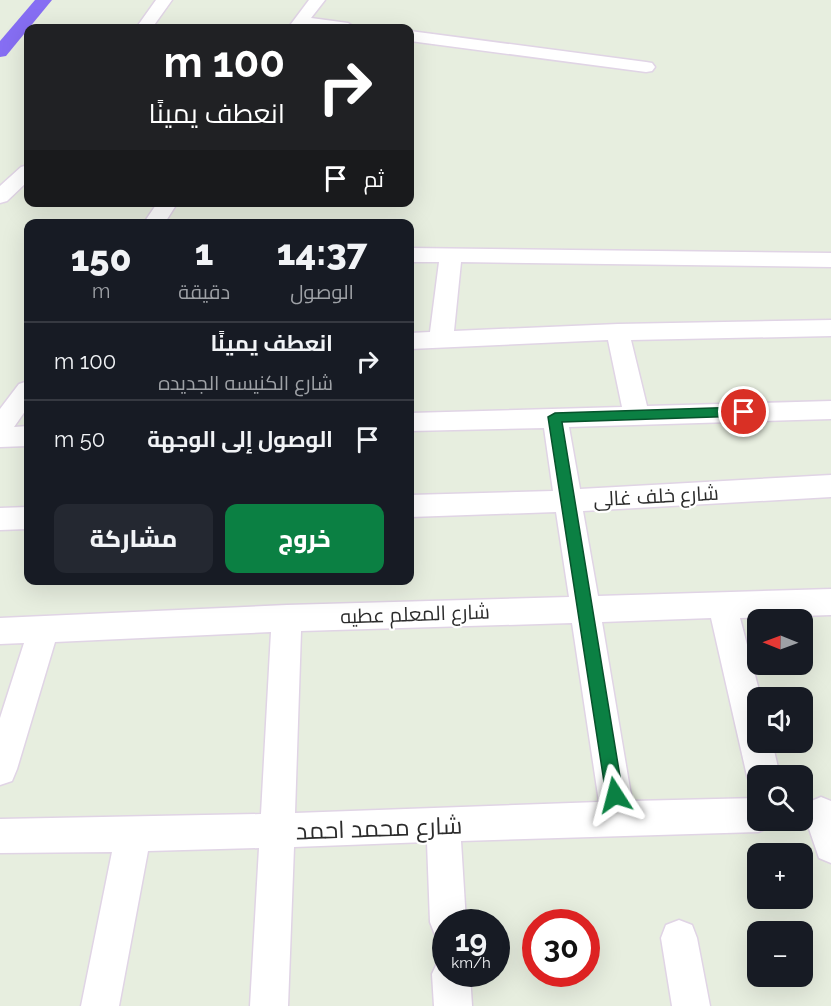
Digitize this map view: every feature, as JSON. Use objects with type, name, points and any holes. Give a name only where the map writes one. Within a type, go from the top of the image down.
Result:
[{"type":"street","points":[[147,24],[164,0]]},
{"type":"street","points":[[299,24],[317,0]]},
{"type":"street","points":[[414,37],[646,67]]},
{"type":"street","points":[[0,197],[24,175]]},
{"type":"street","points":[[414,255],[831,260]]},
{"type":"street","points":[[441,339],[452,255]]},
{"type":"street","points":[[414,340],[618,332],[831,328]]},
{"type":"street","points":[[618,332],[636,414]]},
{"type":"street","points":[[0,427],[24,395]]},
{"type":"street","points":[[414,422],[831,410]]},
{"type":"street","points":[[555,417],[618,818]]},
{"type":"street","points":[[0,437],[24,436]]},
{"type":"street","name":"شارع خلف غالى","points":[[414,506],[568,501],[831,486]]},
{"type":"street","points":[[0,519],[24,518]]},
{"type":"street","name":"شارع المعلم عطيه","points":[[0,631],[287,618],[831,602]]},
{"type":"street","points":[[722,604],[761,765]]},
{"type":"street","points":[[269,1006],[287,618]]},
{"type":"street","points":[[0,769],[44,629]]},
{"type":"street","points":[[818,814],[831,846]]},
{"type":"street","name":"شارع محمد احمد","points":[[0,837],[133,836],[747,815]]},
{"type":"street","points":[[443,826],[447,909]]},
{"type":"street","points":[[100,1006],[133,836]]},
{"type":"street","points":[[679,938],[691,1006]]},
{"type":"street","points":[[452,987],[453,1006]]},
{"type":"waterway","points":[[0,52],[44,0]]},
{"type":"route","points":[[615,795],[555,417],[744,412]]}]
